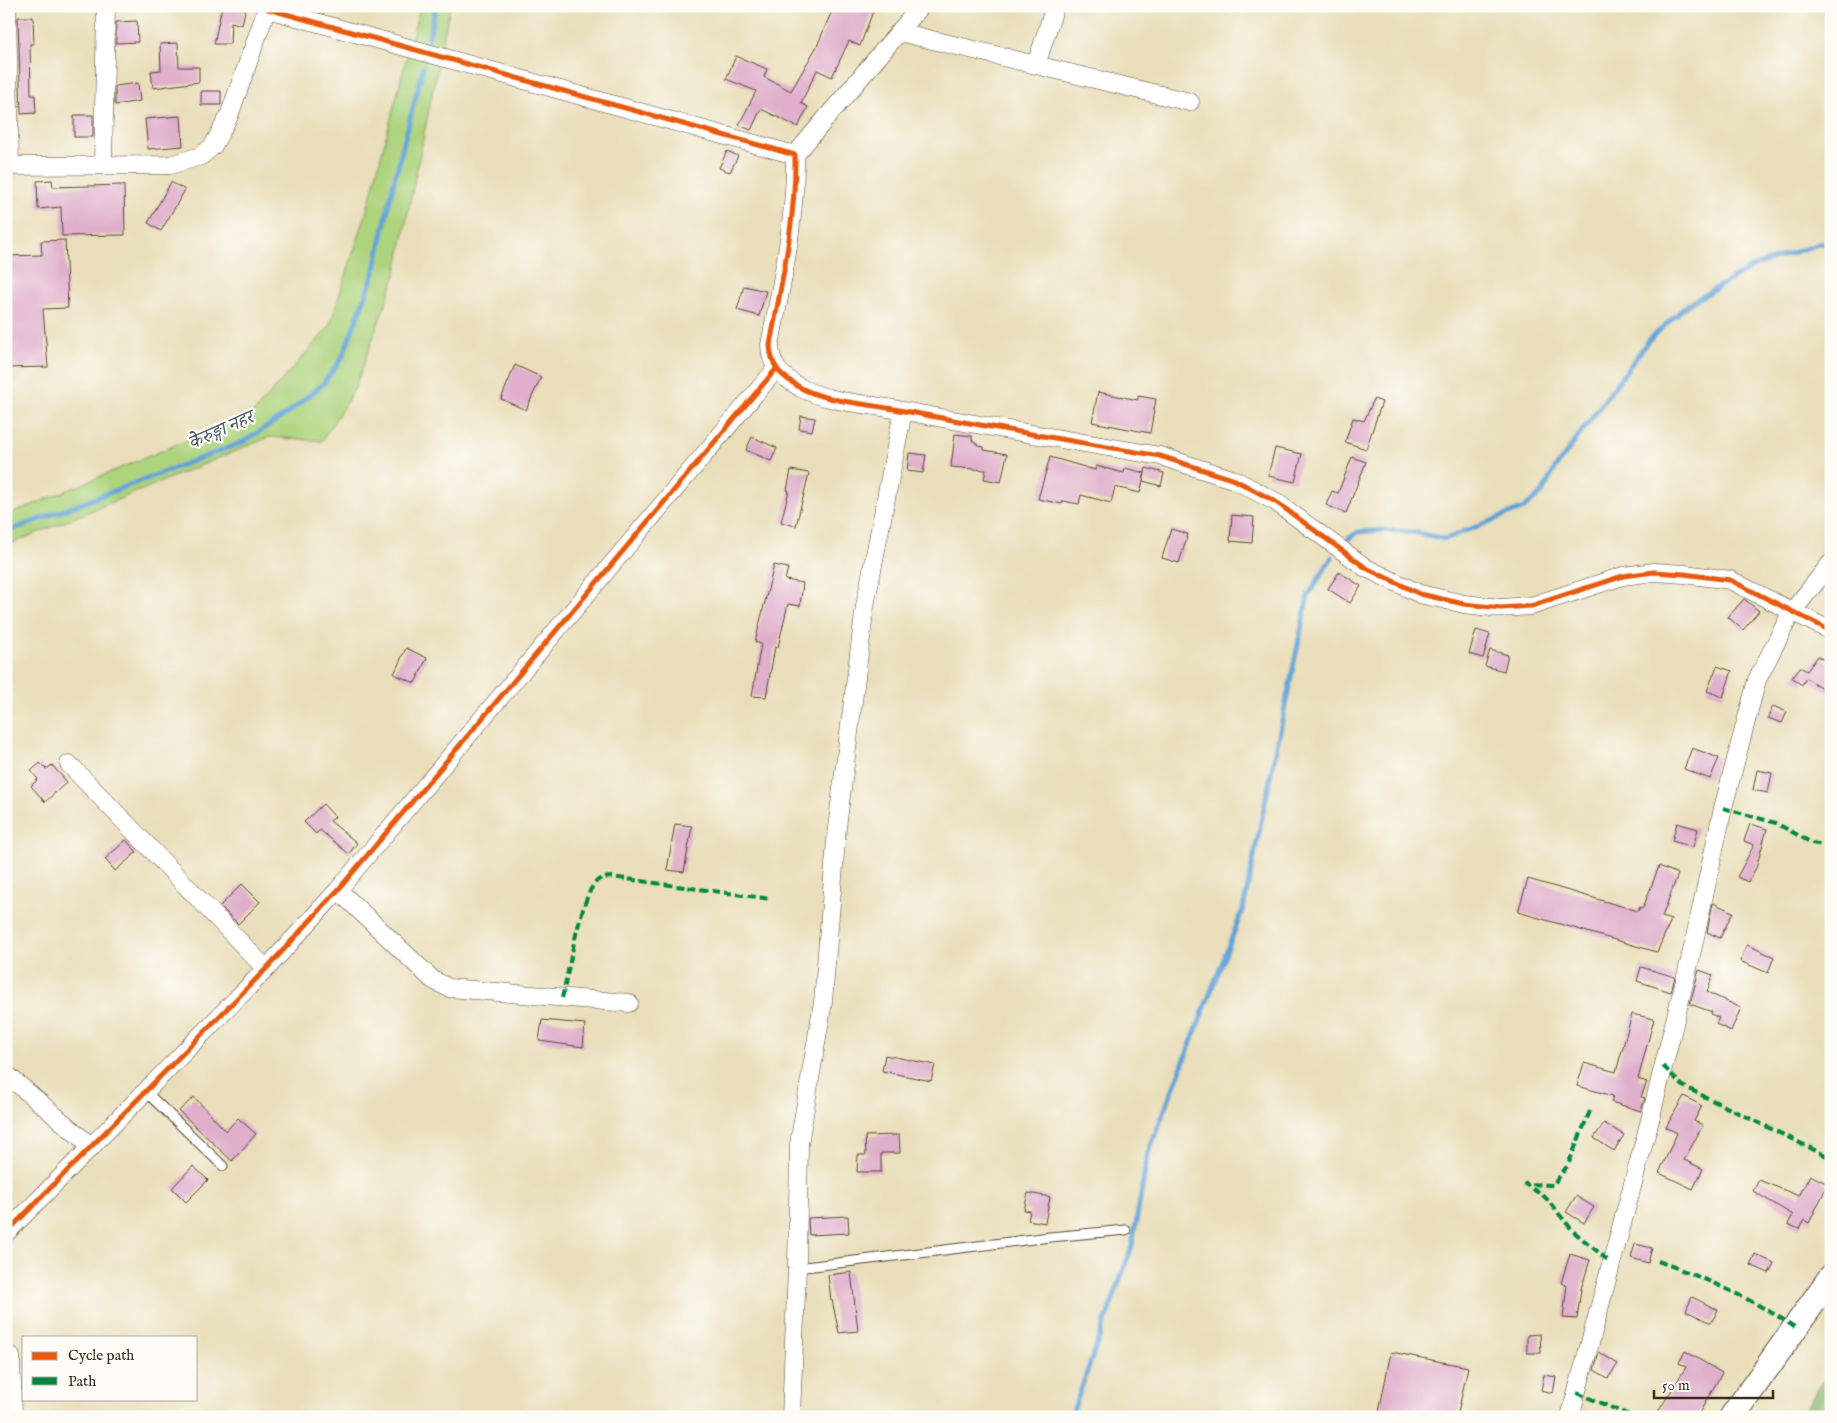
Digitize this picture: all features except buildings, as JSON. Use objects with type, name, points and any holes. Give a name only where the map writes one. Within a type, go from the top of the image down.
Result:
[{"type":"main road","points":[[1732,1417],[1831,1277]]},
{"type":"street","points":[[7,6],[8,166],[170,165],[201,156],[213,146],[230,116],[268,8],[795,155]]},
{"type":"street","points":[[103,165],[106,6]]},
{"type":"street","points":[[921,6],[795,155],[796,189],[793,224],[770,345],[771,360],[776,369],[802,388],[825,396],[903,411],[1160,456],[1235,480],[1276,502],[1366,568],[1420,594],[1464,604],[1501,608],[1530,606],[1623,576],[1654,572],[1730,580],[1791,613],[1831,631]]},
{"type":"street","points":[[1036,65],[1055,6]]},
{"type":"street","points":[[899,32],[1190,102]]},
{"type":"street","points":[[6,1233],[266,969],[338,890],[776,369]]},
{"type":"street","points":[[791,1417],[797,1268],[799,1144],[823,1002],[837,828],[865,606],[903,411]]},
{"type":"street","points":[[1570,1417],[1650,1120],[1690,960],[1724,808],[1757,680],[1791,613],[1831,563]]},
{"type":"street","points":[[69,764],[266,969]]},
{"type":"street","points":[[338,890],[433,980],[449,988],[629,1003]]},
{"type":"street","points":[[6,1074],[92,1147]]},
{"type":"street","points":[[11,1356],[13,1417]]},
{"type":"lane","points":[[146,1092],[223,1166]]},
{"type":"lane","points":[[797,1268],[1050,1237],[1126,1230]]},
{"type":"green space","points":[[420,6],[450,6],[395,277],[355,388],[322,441],[269,437],[6,546],[6,516],[254,412],[329,327],[366,214]]},
{"type":"green space","points":[[1831,1370],[1831,1417],[1799,1417]]},
{"type":"waterway","name":"केेरुङ्गा नहर","points":[[427,45],[436,6]]},
{"type":"waterway","name":"केेरुङ्गा नहर","points":[[6,532],[243,442],[285,415],[322,385],[342,358],[374,273],[392,190],[423,67]]},
{"type":"waterway","points":[[1348,539],[1358,532],[1384,530],[1418,533],[1445,539],[1524,508],[1542,493],[1556,467],[1648,341],[1687,305],[1756,265],[1819,244],[1831,243]]},
{"type":"waterway","points":[[1071,1417],[1132,1246],[1148,1153],[1243,909],[1308,596],[1332,557]]},
{"type":"waterway","points":[[1062,1417],[1073,1414]]},
{"type":"marked path","points":[[1723,808],[1776,823],[1812,843],[1831,846]]},
{"type":"marked path","points":[[562,998],[584,907],[594,884],[600,879],[612,877],[771,899]]},
{"type":"marked path","points":[[1663,1066],[1683,1086],[1831,1158]]},
{"type":"marked path","points":[[1590,1111],[1568,1165],[1553,1185],[1525,1184],[1545,1197],[1573,1231],[1610,1262]]},
{"type":"marked path","points":[[1658,1261],[1729,1290],[1796,1328]]},
{"type":"marked path","points":[[1577,1393],[1634,1417]]},
{"type":"cycle path","points":[[268,9],[795,155],[791,226],[770,345],[772,360],[778,371],[794,384],[811,392],[846,402],[1160,456],[1235,480],[1276,502],[1366,568],[1420,594],[1464,604],[1501,608],[1531,606],[1623,576],[1654,572],[1684,574],[1730,580],[1831,631]]},
{"type":"cycle path","points":[[6,1233],[266,969],[338,890],[776,369]]}]
